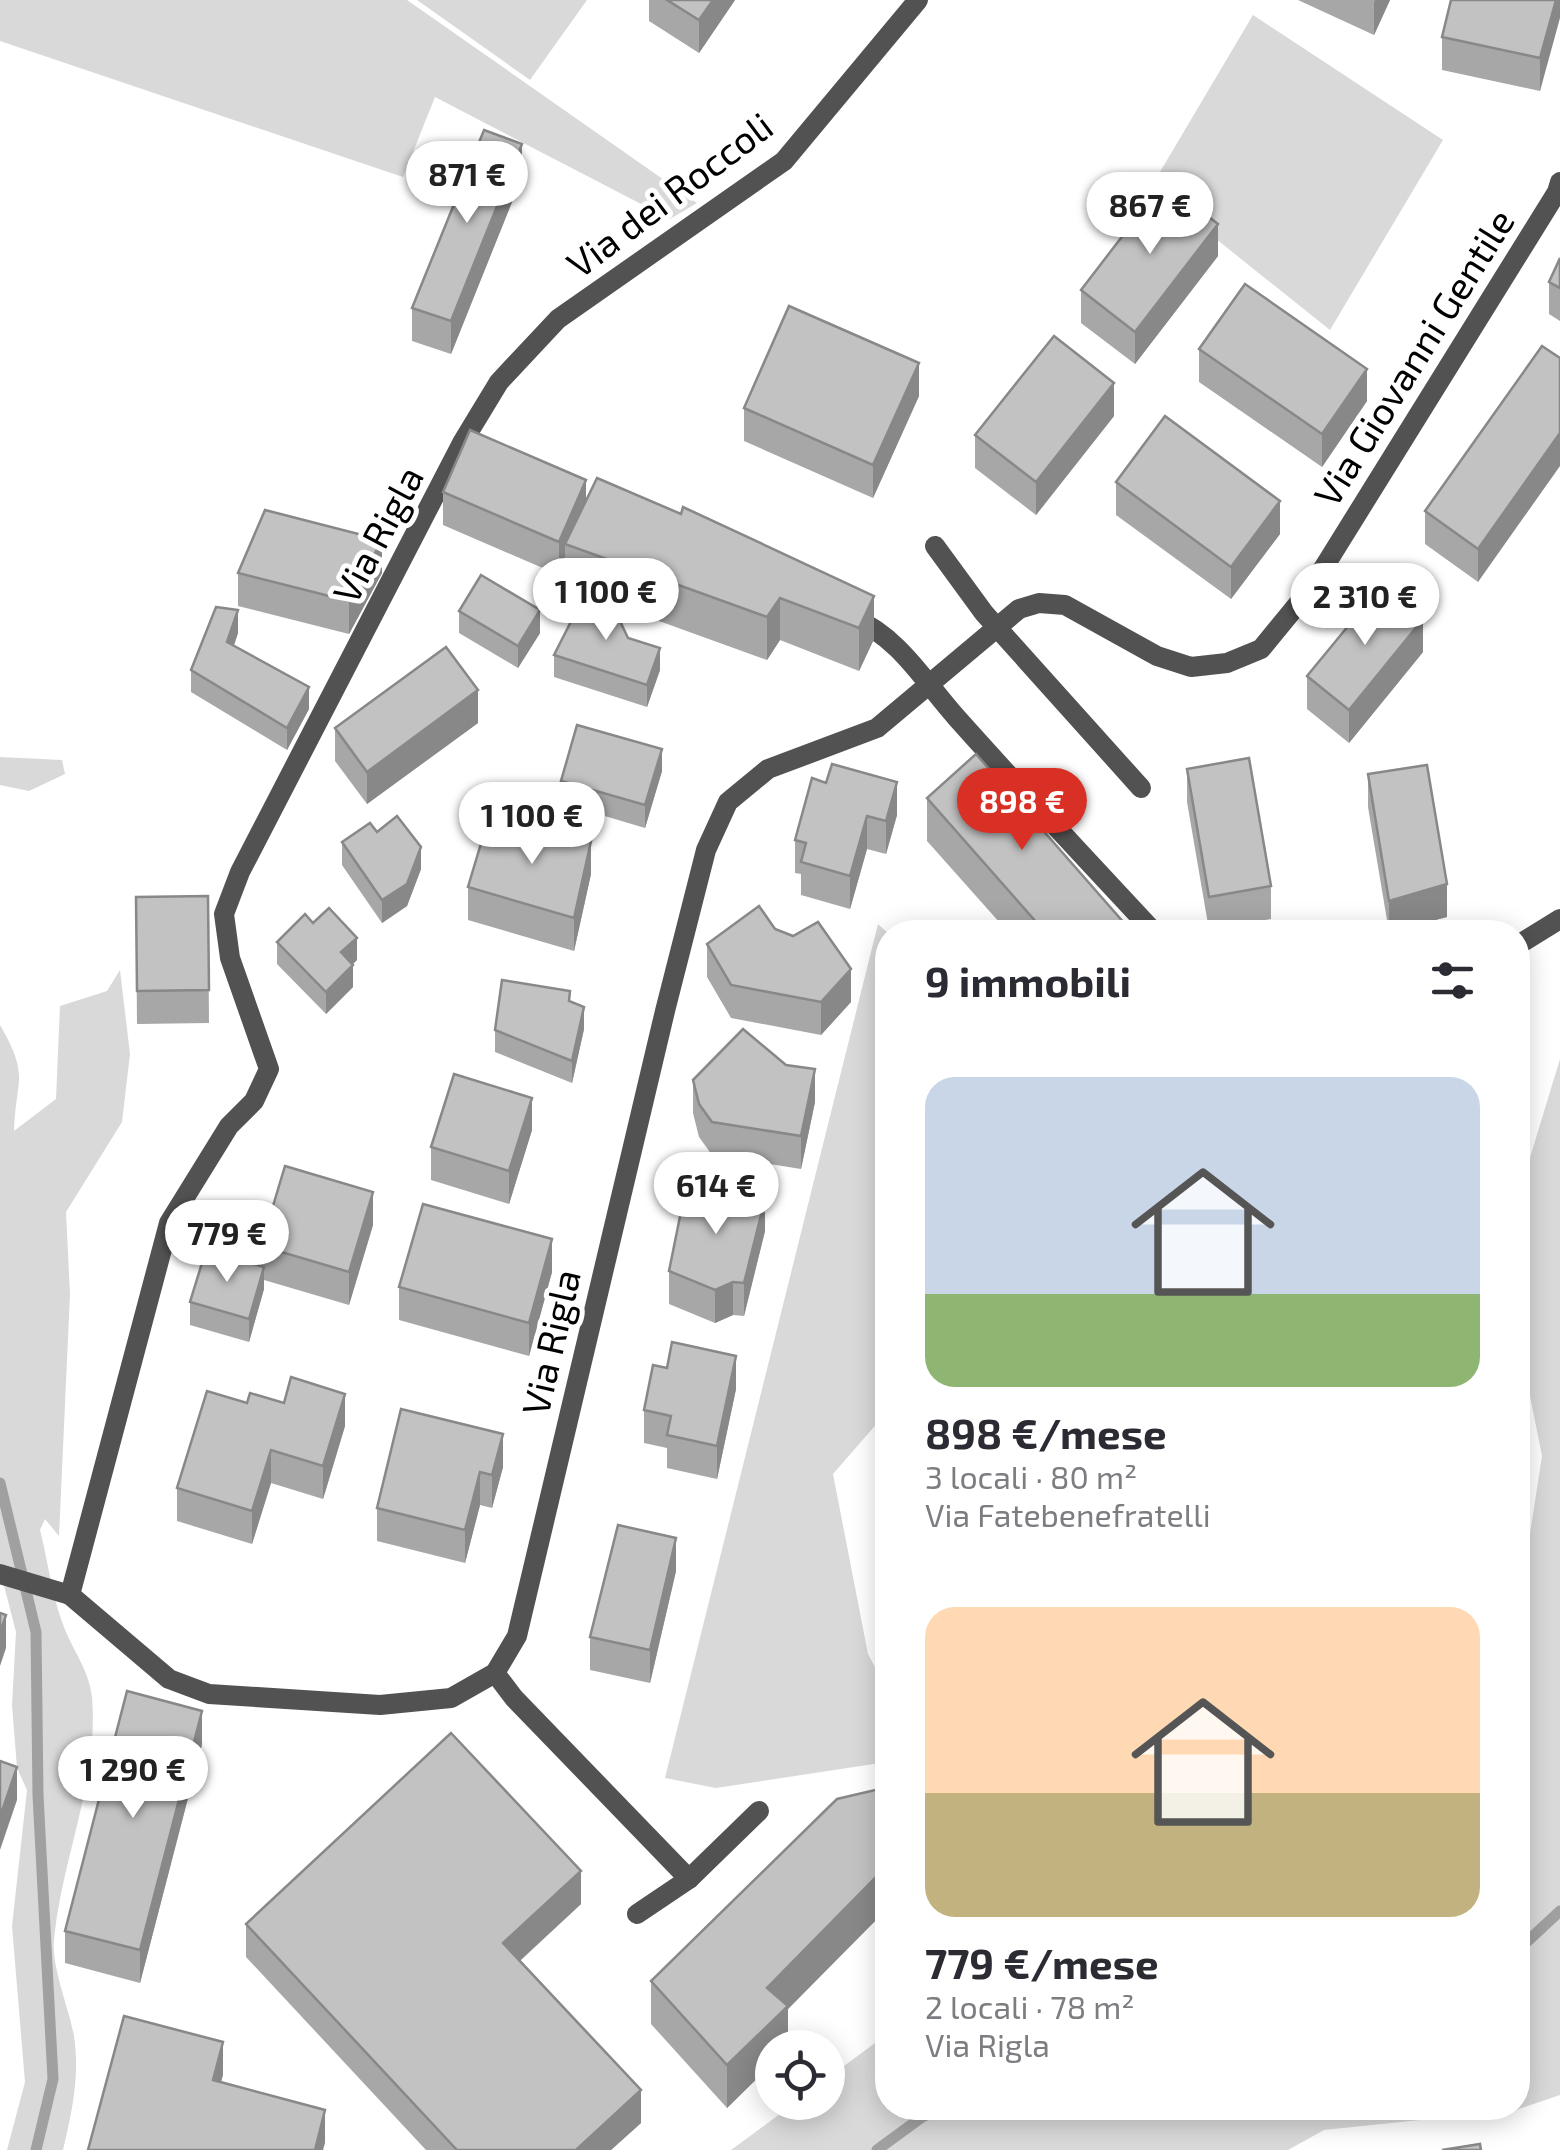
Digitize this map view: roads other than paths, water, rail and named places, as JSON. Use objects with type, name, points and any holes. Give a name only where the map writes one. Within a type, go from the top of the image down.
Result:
[{"type":"street","name":"Via dei Roccoli","points":[[471,447],[499,382],[558,319],[784,161],[918,0]]},
{"type":"street","name":"Via Giovanni Gentile","points":[[929,685],[1019,609],[1039,603],[1066,605],[1157,656],[1191,666],[1227,663],[1261,649],[1311,588],[1560,182]]},
{"type":"street","name":"Via Rigla","points":[[70,1595],[169,1223],[229,1126],[254,1101],[269,1068],[230,958],[224,914],[240,872],[471,447]]},
{"type":"street","points":[[935,546],[998,630],[1141,788]]},
{"type":"street","points":[[832,608],[868,624],[904,652],[929,685],[1143,920]]},
{"type":"street","name":"Via Rigla","points":[[495,1673],[517,1636],[706,850],[728,802],[768,768],[877,728],[929,685]]},
{"type":"street","points":[[1530,937],[1560,918]]},
{"type":"street","points":[[2,1574],[70,1595],[169,1679],[209,1694],[380,1705],[451,1698],[495,1673],[514,1698],[689,1879]]},
{"type":"street","points":[[637,1914],[689,1879],[759,1811]]},
{"type":"waterway","points":[[0,1483],[36,1632],[38,1795],[53,2079],[36,2150]]},
{"type":"waterway","points":[[1530,1939],[1560,1911]]},
{"type":"waterway","points":[[877,2150],[918,2120]]}]
